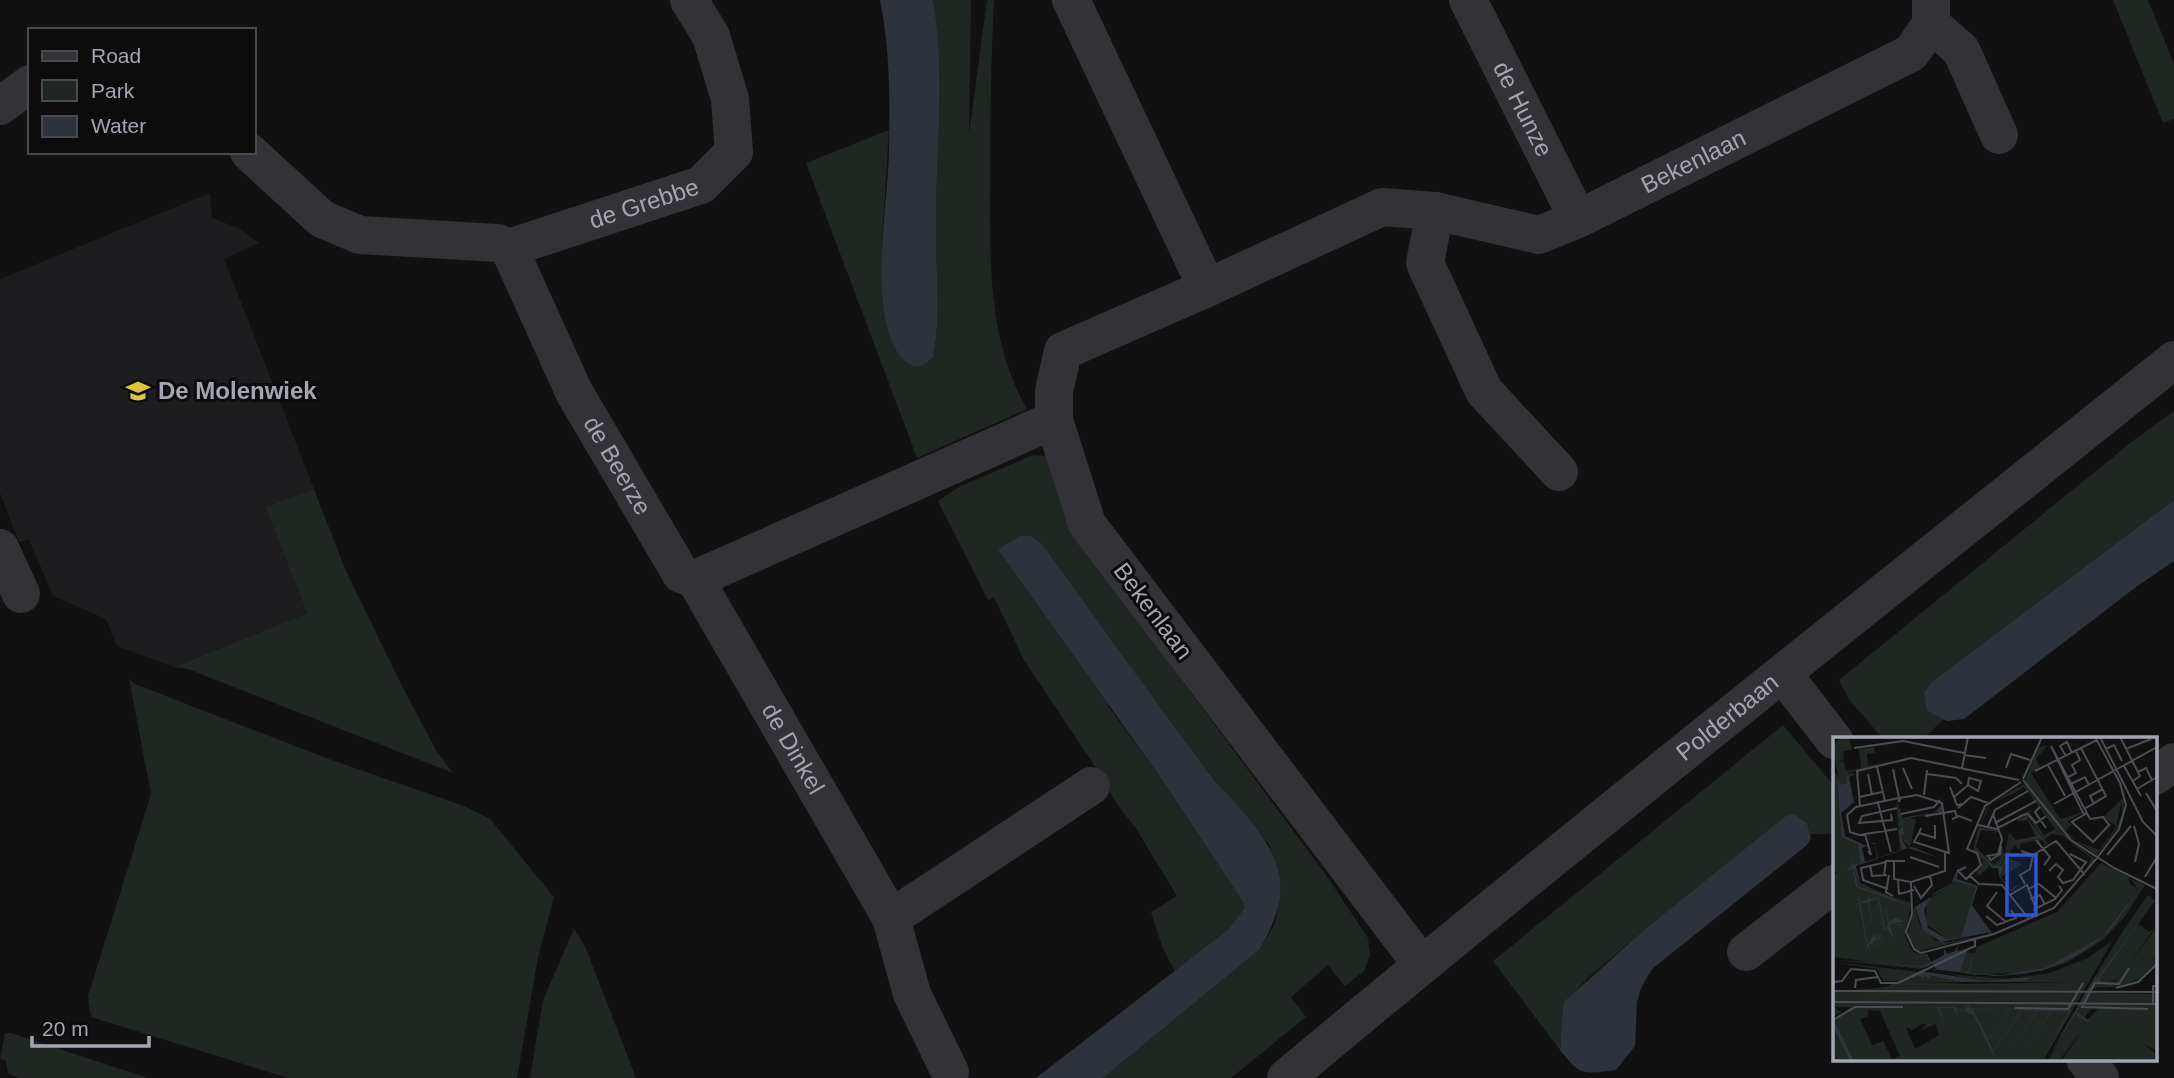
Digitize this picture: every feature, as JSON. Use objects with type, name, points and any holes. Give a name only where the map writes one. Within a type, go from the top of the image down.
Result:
[{"type":"street","name":"de Grebbe","points":[[509,248],[701,185],[734,152],[730,99],[711,36],[689,0]]},
{"type":"street","points":[[1071,0],[1207,288]]},
{"type":"street","name":"de Hunze","points":[[1468,0],[1578,219]]},
{"type":"street","points":[[1931,12],[1961,50],[1999,135]]},
{"type":"street","name":"Bekenlaan","points":[[1422,965],[1087,524],[1054,419],[1054,391],[1063,351],[1382,207],[1435,211],[1539,235],[1578,219],[1911,53],[1931,12]]},
{"type":"street","points":[[0,106],[28,85]]},
{"type":"street","points":[[251,154],[322,219],[360,235],[498,243],[509,248]]},
{"type":"street","points":[[1435,211],[1425,263],[1484,391],[1559,471]]},
{"type":"street","name":"de Beerze","points":[[509,248],[574,392],[681,574],[695,579]]},
{"type":"street","name":"Polderbaan","points":[[1286,1078],[1422,965],[2174,360]]},
{"type":"street","points":[[695,579],[1054,419]]},
{"type":"street","points":[[0,548],[21,594]]},
{"type":"street","name":"de Dinkel","points":[[695,579],[891,918],[912,993],[950,1072]]},
{"type":"street","points":[[1783,674],[1833,737]]},
{"type":"street","points":[[2156,775],[2174,762]]},
{"type":"street","points":[[891,918],[1091,786]]},
{"type":"street","points":[[1746,952],[1833,886]]},
{"type":"street","points":[[2086,1060],[2099,1078]]},
{"type":"shaded area","name":"De Molenwiek","points":[[210,193],[212,218],[238,228],[259,243],[224,259],[314,489],[265,507],[307,613],[174,667],[117,646],[106,619],[53,596],[29,539],[19,542],[0,493],[0,279]]},
{"type":"green space","points":[[933,0],[971,0],[969,134],[987,0],[994,0],[990,210],[993,298],[1004,355],[1027,409],[917,458],[806,163],[889,130],[882,243],[882,293],[933,357],[938,307],[936,224],[940,83]]},
{"type":"green space","points":[[2113,0],[2148,0],[2174,64],[2174,119],[2163,123]]},
{"type":"green space","points":[[2174,411],[2174,500],[2075,576],[1927,711],[1944,719],[1925,737],[1881,737],[1848,698],[1839,680],[2134,440]]},
{"type":"green space","points":[[1033,455],[1049,456],[1088,554],[1326,875],[1368,938],[1370,955],[1364,971],[1345,986],[1328,965],[1291,997],[1306,1017],[1231,1078],[1103,1078],[1259,950],[1277,916],[1279,889],[1270,846],[1206,769],[1106,703],[1158,774],[1243,902],[1244,910],[1229,929],[1175,971],[1163,949],[1151,912],[1177,896],[1135,827],[1116,803],[1098,771],[1024,660],[994,597],[988,600],[938,501],[959,487]]},
{"type":"green space","points":[[314,489],[345,569],[402,686],[437,752],[453,773],[188,669],[174,667],[307,613],[265,507]]},
{"type":"green space","points":[[129,679],[135,684],[326,758],[464,806],[490,819],[554,897],[538,957],[517,1078],[288,1078],[91,1017],[88,996],[151,794]]},
{"type":"green space","points":[[1783,725],[1833,785],[1833,834],[1810,834],[1807,823],[1794,814],[1644,930],[1589,977],[1563,1004],[1560,1050],[1493,961]]},
{"type":"green space","points":[[574,929],[585,946],[636,1078],[530,1078],[543,1000]]},
{"type":"green space","points":[[5,1033],[148,1078],[19,1078],[8,1074],[6,1061],[0,1059]]},
{"type":"water","points":[[880,0],[933,0],[937,27],[940,83],[936,224],[937,324],[933,357],[917,366],[909,364],[901,357],[890,337],[884,313],[882,257],[888,171],[889,92],[888,55]]},
{"type":"water","points":[[2174,500],[2174,561],[1964,719],[1947,721],[1927,711],[1924,692],[1932,682]]},
{"type":"water","points":[[1020,536],[1030,536],[1041,543],[1204,767],[1256,828],[1273,855],[1280,881],[1277,912],[1259,950],[1103,1078],[1036,1078],[1229,929],[1244,909],[1243,902],[1158,774],[998,549]]},
{"type":"water","points":[[1794,814],[1807,823],[1811,838],[1807,845],[1652,969],[1641,988],[1637,1002],[1635,1046],[1616,1070],[1590,1073],[1573,1065],[1560,1050],[1563,1004],[1567,999],[1644,930],[1786,816]]},
{"type":"place","name":"De Molenwiek","points":[[138,391]]}]
